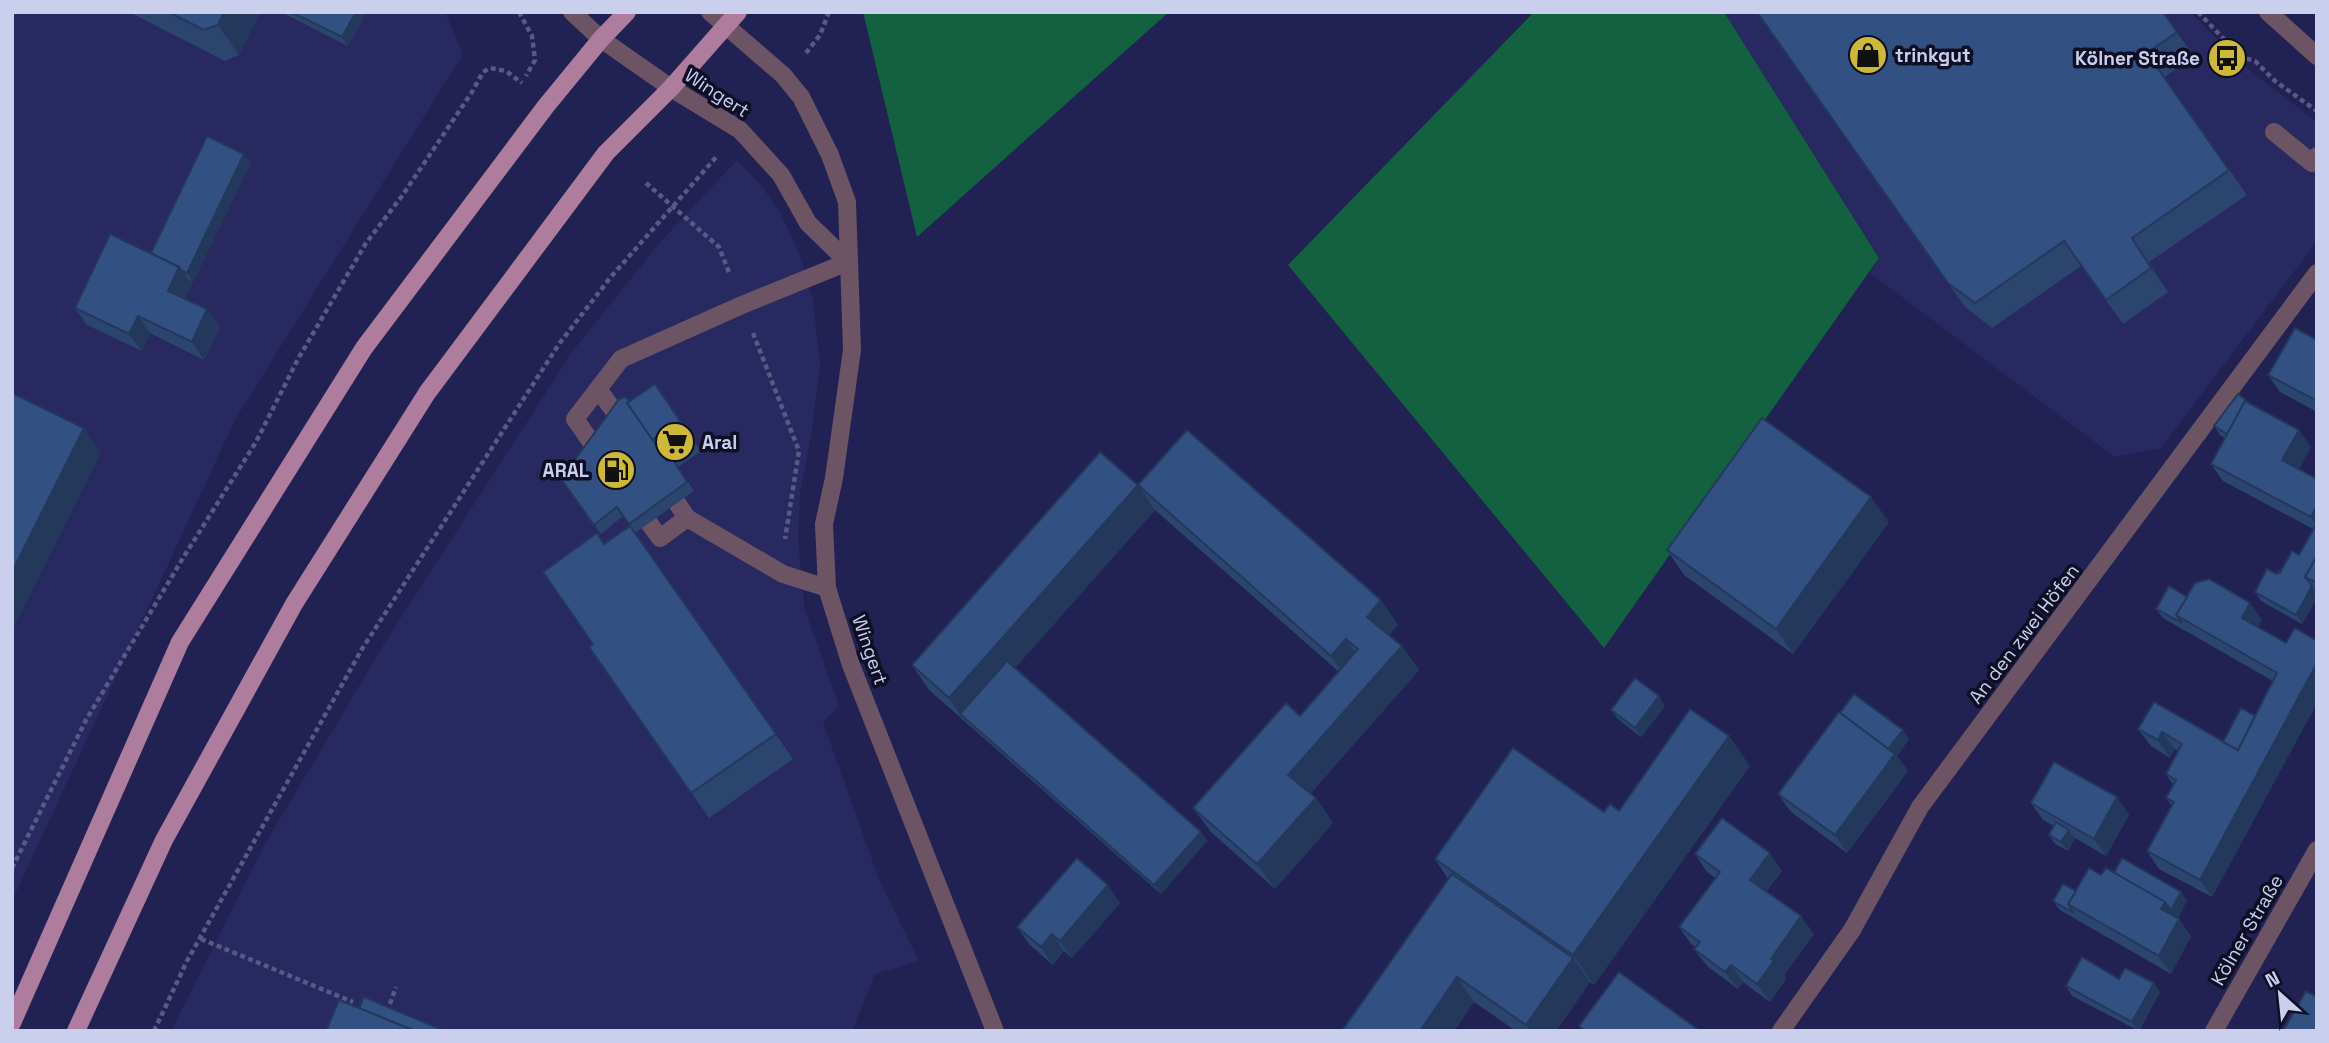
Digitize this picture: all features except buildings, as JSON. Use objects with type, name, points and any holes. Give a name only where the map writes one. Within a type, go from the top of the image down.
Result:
[{"type":"main road","points":[[12,1023],[180,642],[364,348],[546,106],[627,12]]},
{"type":"main road","points":[[76,1031],[164,840],[203,769],[294,604],[427,393],[600,162],[671,88],[732,18]]},
{"type":"street","name":"Wingert","points":[[572,12],[601,39],[671,88],[740,130],[781,175],[808,223],[848,262]]},
{"type":"street","name":"Wingert","points":[[710,12],[732,18],[801,97],[830,155],[847,202],[852,350],[834,478],[824,524],[827,589],[851,665],[995,1031]]},
{"type":"street","points":[[2268,12],[2317,56]]},
{"type":"street","points":[[2274,132],[2312,163],[2317,156]]},
{"type":"street","points":[[596,449],[575,419],[621,359],[742,304],[848,262]]},
{"type":"street","name":"An den zwei Höfen","points":[[1781,1031],[1852,930],[1920,807],[2317,273]]},
{"type":"street","points":[[598,389],[619,418]]},
{"type":"street","points":[[649,523],[660,538],[682,511],[783,575],[827,589]]},
{"type":"street","name":"Kölner Straße","points":[[2214,1031],[2317,850]]},
{"type":"path","points":[[12,867],[86,720],[256,442],[298,359],[366,243],[402,196],[483,72],[490,68],[506,71],[521,85],[535,60],[531,36],[519,12]]},
{"type":"path","points":[[2198,12],[2241,57],[2255,61],[2275,81],[2317,111]]},
{"type":"path","points":[[154,1031],[187,961],[362,649],[551,356],[610,278],[740,130]]},
{"type":"path","points":[[646,183],[719,247],[733,283]]},
{"type":"path","points":[[753,333],[799,451],[783,575]]},
{"type":"path","points":[[201,939],[354,1002]]},
{"type":"path","points":[[386,1013],[396,987]]},
{"type":"shaded area","points":[[12,12],[445,12],[463,54],[236,418],[12,901]]},
{"type":"shaded area","points":[[1724,12],[2190,12],[2247,68],[2317,122],[2317,241],[2161,448],[2115,457],[1870,273],[1879,257]]},
{"type":"shaded area","points":[[737,160],[761,185],[781,214],[799,253],[813,301],[820,365],[800,493],[798,539],[805,610],[839,706],[823,722],[880,882],[919,961],[875,974],[852,1031],[171,1031],[264,846],[384,644],[572,352],[662,240]]},
{"type":"green space","points":[[863,12],[1169,12],[917,237]]},
{"type":"green space","points":[[1534,12],[1724,12],[1879,258],[1604,648],[1288,265]]},
{"type":"place","name":"trinkgut","points":[[1868,55]]},
{"type":"place","name":"Kölner Straße","points":[[2227,58]]},
{"type":"place","name":"Aral","points":[[675,442]]},
{"type":"place","name":"ARAL","points":[[616,470]]}]
